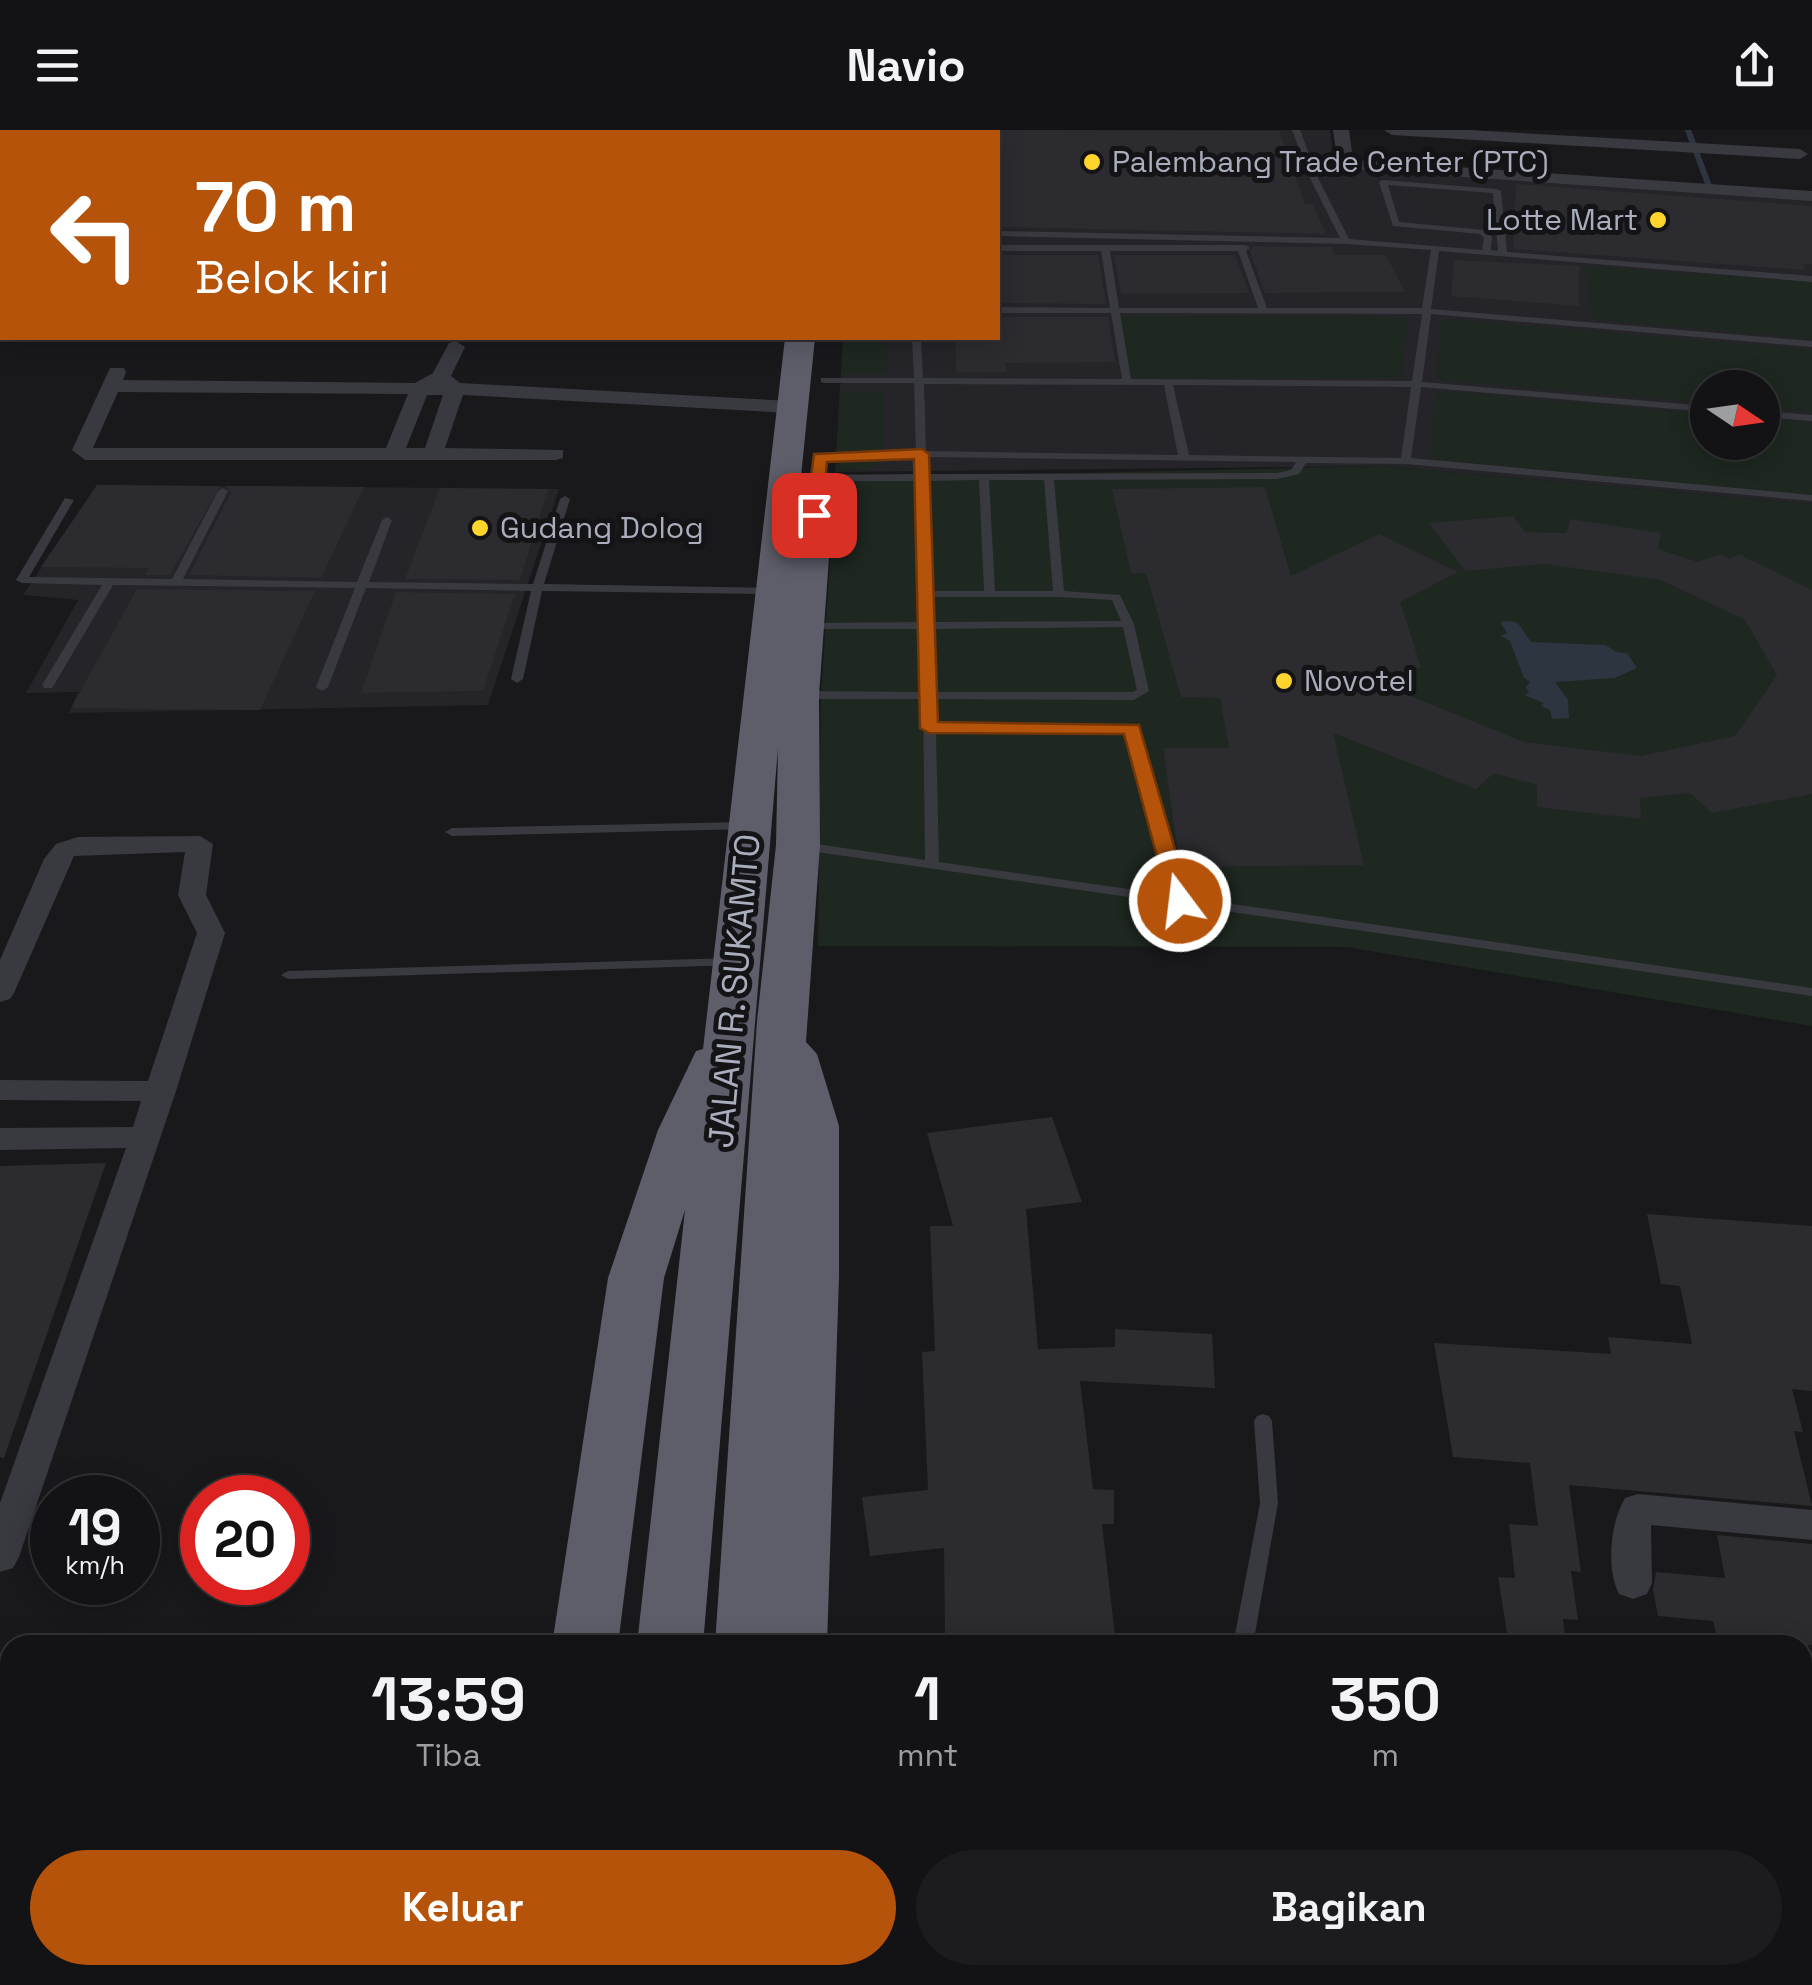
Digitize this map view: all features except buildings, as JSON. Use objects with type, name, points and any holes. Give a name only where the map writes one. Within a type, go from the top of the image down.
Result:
[{"type":"highway","name":"JALAN R. SUKAMTO","points":[[671,1635],[757,1021],[798,845],[798,695],[818,467],[814,375],[801,340]]},
{"type":"highway","name":"JALAN R. SUKAMTO","points":[[757,1021],[736,962],[772,591],[814,375]]},
{"type":"highway","points":[[586,1635],[636,1278],[684,1130],[757,1021],[813,1126],[786,1635]]},
{"type":"street","points":[[1342,130],[1344,162],[1348,164],[1812,196]]},
{"type":"street","points":[[1392,130],[1706,148],[1803,162],[1792,130]]},
{"type":"street","points":[[432,454],[456,347]]},
{"type":"street","points":[[556,454],[85,454],[82,450],[115,379],[420,388],[448,383],[814,375]]},
{"type":"street","points":[[393,454],[420,388]]},
{"type":"street","points":[[0,993],[57,859],[65,850],[78,846],[198,842],[202,847],[192,895],[210,933],[161,1091],[0,1557]]},
{"type":"street","points":[[0,1090],[161,1091]]},
{"type":"street","points":[[0,1139],[145,1137]]},
{"type":"street","points":[[1633,1584],[1632,1519],[1638,1509],[1812,1525]]},
{"type":"lane","points":[[1296,130],[1346,241]]},
{"type":"lane","points":[[1486,254],[1488,237],[1482,232],[1396,224],[1384,182],[1497,191],[1504,255]]},
{"type":"lane","points":[[1000,234],[1346,241],[1812,280]]},
{"type":"lane","points":[[1184,236],[1189,248]]},
{"type":"lane","points":[[1000,248],[1332,249],[1346,241]]},
{"type":"lane","points":[[1105,248],[1127,382]]},
{"type":"lane","points":[[1241,248],[1263,310]]},
{"type":"lane","points":[[1406,461],[1435,249]]},
{"type":"lane","points":[[1000,310],[1427,311],[1812,344]]},
{"type":"lane","points":[[917,340],[928,594],[932,865]]},
{"type":"lane","points":[[814,375],[916,382],[1417,384],[1690,407]]},
{"type":"lane","points":[[1168,383],[1184,458]]},
{"type":"lane","points":[[1780,415],[1812,418]]},
{"type":"lane","points":[[818,467],[922,454],[1406,461],[1812,498]]},
{"type":"lane","points":[[818,467],[924,477],[1287,475],[1295,472],[1302,460]]},
{"type":"lane","points":[[984,477],[990,594]]},
{"type":"lane","points":[[1049,477],[1059,594]]},
{"type":"lane","points":[[175,583],[223,491]]},
{"type":"lane","points":[[516,679],[537,588],[565,499]]},
{"type":"lane","points":[[69,500],[20,578],[772,591]]},
{"type":"lane","points":[[322,687],[387,520]]},
{"type":"lane","points":[[48,686],[109,582]]},
{"type":"lane","points":[[798,695],[1140,694],[1143,688],[1122,603],[1116,597],[928,594]]},
{"type":"lane","points":[[804,626],[1128,624]]},
{"type":"lane","points":[[929,728],[1132,729],[1180,901]]},
{"type":"lane","points":[[452,832],[749,826]]},
{"type":"lane","points":[[798,845],[1812,992]]},
{"type":"lane","points":[[288,975],[736,962]]},
{"type":"lane","points":[[1246,1635],[1269,1503],[1263,1421]]},
{"type":"shaded area","points":[[1000,130],[1330,130],[1334,165],[1812,200],[1812,504],[1382,466],[835,472],[843,340],[1000,340]]},
{"type":"shaded area","points":[[1586,266],[1812,282],[1812,339],[1592,319]]},
{"type":"shaded area","points":[[1117,316],[1408,317],[1401,378],[1129,378]]},
{"type":"shaded area","points":[[1448,319],[1812,350],[1812,412],[1780,409],[1780,370],[1690,370],[1690,402],[1444,380],[1437,378],[1440,322]]},
{"type":"shaded area","points":[[844,340],[886,340],[885,374],[842,374]]},
{"type":"shaded area","points":[[841,391],[883,392],[884,446],[879,465],[867,470],[836,471]]},
{"type":"shaded area","points":[[1437,393],[1690,413],[1690,460],[1780,460],[1780,420],[1812,423],[1812,495],[1439,460],[1430,456]]},
{"type":"shaded area","points":[[1382,466],[1812,504],[1812,1026],[1347,947],[818,946],[821,695],[836,473],[887,477]]},
{"type":"shaded area","points":[[97,485],[559,489],[488,705],[69,713],[78,692],[26,693],[78,600],[23,595]]},
{"type":"shaded area","points":[[1500,622],[1518,623],[1531,642],[1606,645],[1627,653],[1637,668],[1615,678],[1555,682],[1568,700],[1569,718],[1552,719],[1550,710],[1541,706],[1544,703],[1524,695],[1529,693],[1526,687],[1530,682],[1524,678],[1510,641],[1501,636],[1507,633]]},
{"type":"waterway","points":[[1688,130],[1710,189]]},
{"type":"place","name":"Palembang Trade Center (PTC)","points":[[1092,162]]},
{"type":"place","name":"Lotte Mart","points":[[1658,220]]},
{"type":"place","name":"Gudang Dolog","points":[[480,528]]},
{"type":"place","name":"Novotel","points":[[1284,681]]},
{"type":"route","points":[[814,515],[819,457],[922,454],[929,728],[1132,729],[1180,901]]}]
